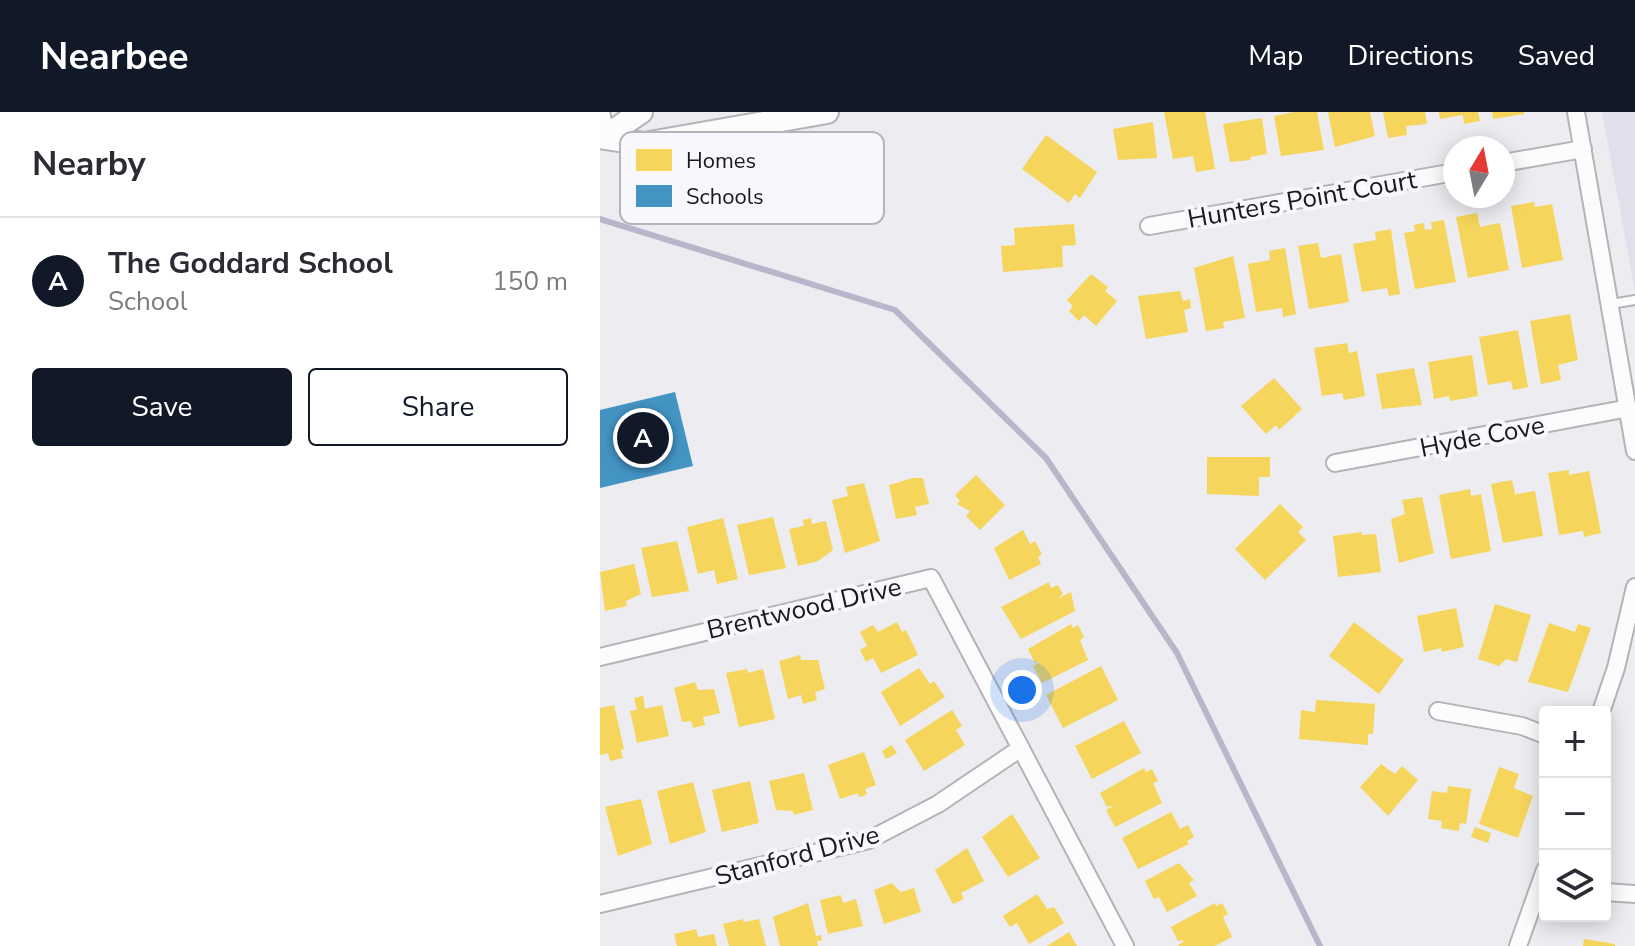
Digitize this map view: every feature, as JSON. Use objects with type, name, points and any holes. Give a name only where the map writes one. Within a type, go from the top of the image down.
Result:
[{"type":"main road","points":[[603,136],[641,112]]},
{"type":"main road","points":[[713,132],[827,112]]},
{"type":"street","points":[[601,112],[603,136]]},
{"type":"street","points":[[1576,112],[1635,451]]},
{"type":"street","points":[[1515,161],[1583,149]]},
{"type":"street","name":"Hunters Point Court","points":[[1149,226],[1443,174]]},
{"type":"street","name":"Hyde Cove","points":[[1335,463],[1629,408]]},
{"type":"street","name":"Brentwood Drive","points":[[600,657],[931,578],[1125,946]]},
{"type":"street","points":[[1603,706],[1616,668],[1635,587]]},
{"type":"street","points":[[1438,711],[1522,726],[1539,733]]},
{"type":"street","name":"Stanford Drive","points":[[600,904],[869,840],[938,804],[1021,748]]},
{"type":"street","points":[[1518,946],[1539,891]]},
{"type":"street","points":[[1611,892],[1635,894]]},
{"type":"lane","points":[[1611,304],[1635,300]]},
{"type":"shaded area","points":[[1602,112],[1635,112],[1635,292],[1631,269]]},
{"type":"building: Homes","points":[[1164,112],[1205,112],[1215,169],[1196,172],[1193,156],[1173,159]]},
{"type":"building: Homes","points":[[1317,112],[1324,150],[1281,156],[1274,116]]},
{"type":"building: Homes","points":[[1328,112],[1370,112],[1375,136],[1335,147]]},
{"type":"building: Homes","points":[[1383,112],[1425,112],[1427,124],[1406,126],[1407,135],[1388,138]]},
{"type":"building: Homes","points":[[1439,112],[1478,112],[1480,121],[1464,124],[1463,115],[1440,119]]},
{"type":"building: Homes","points":[[1492,112],[1524,112],[1524,114],[1493,119]]},
{"type":"building: Homes","points":[[1262,118],[1267,154],[1250,157],[1251,160],[1230,162],[1223,124]]},
{"type":"building: Homes","points":[[1153,122],[1157,158],[1118,160],[1113,129]]},
{"type":"building: Homes","points":[[1046,135],[1097,172],[1080,198],[1075,194],[1069,203],[1022,169]]},
{"type":"building: Homes","points":[[1534,202],[1535,207],[1552,204],[1563,260],[1522,268],[1511,208]]},
{"type":"building: Homes","points":[[1477,213],[1480,227],[1500,223],[1509,270],[1468,278],[1456,217]]},
{"type":"building: Homes","points":[[1444,220],[1456,282],[1415,289],[1404,233],[1415,231],[1414,225],[1424,223],[1425,230],[1432,229],[1431,222]]},
{"type":"building: Homes","points":[[1074,224],[1076,245],[1062,246],[1063,267],[1003,272],[1001,246],[1015,245],[1014,228]]},
{"type":"building: Homes","points":[[1391,229],[1400,294],[1389,296],[1387,288],[1362,292],[1353,244],[1376,240],[1375,232]]},
{"type":"building: Homes","points":[[1318,243],[1321,258],[1341,254],[1349,302],[1309,309],[1298,246]]},
{"type":"building: Homes","points":[[1285,248],[1296,314],[1283,317],[1282,308],[1256,312],[1248,264],[1270,260],[1269,251]]},
{"type":"building: Homes","points":[[1233,256],[1245,318],[1223,322],[1224,328],[1206,331],[1194,268]]},
{"type":"building: Homes","points":[[1091,274],[1108,287],[1105,291],[1117,301],[1096,326],[1084,315],[1079,321],[1069,311],[1073,306],[1067,300]]},
{"type":"building: Homes","points":[[1180,291],[1183,301],[1190,299],[1191,308],[1184,310],[1188,332],[1146,339],[1138,296]]},
{"type":"building: Homes","points":[[1570,314],[1578,360],[1558,365],[1561,380],[1541,384],[1530,321]]},
{"type":"building: Homes","points":[[1518,330],[1528,387],[1513,390],[1511,381],[1488,385],[1479,337]]},
{"type":"building: Homes","points":[[1347,343],[1349,353],[1357,351],[1365,396],[1344,400],[1342,393],[1322,396],[1314,348]]},
{"type":"building: Homes","points":[[1472,355],[1478,396],[1450,401],[1449,396],[1434,399],[1428,362]]},
{"type":"building: Homes","points":[[1414,368],[1422,405],[1382,409],[1376,374]]},
{"type":"building: Homes","points":[[1274,378],[1302,409],[1279,430],[1276,425],[1266,434],[1241,406]]},
{"type":"building: Homes","points":[[1207,457],[1270,457],[1270,477],[1259,477],[1259,496],[1207,494]]},
{"type":"building: Homes","points":[[1569,470],[1569,475],[1589,471],[1601,533],[1584,537],[1583,531],[1559,535],[1548,473]]},
{"type":"building: Homes","points":[[976,475],[1005,505],[980,530],[966,516],[970,511],[957,504],[960,501],[955,495]]},
{"type":"building: Homes","points":[[923,478],[929,504],[915,507],[917,515],[896,519],[889,485]]},
{"type":"building: Homes","points":[[1512,480],[1516,498],[1516,494],[1535,491],[1543,536],[1503,543],[1491,484]]},
{"type":"building: Homes","points":[[864,483],[880,541],[845,553],[832,500],[848,496],[846,487]]},
{"type":"building: Homes","points":[[1470,489],[1471,496],[1481,494],[1491,551],[1451,559],[1439,495]]},
{"type":"building: Homes","points":[[1422,497],[1434,553],[1399,563],[1391,519],[1405,514],[1402,500]]},
{"type":"building: Homes","points":[[1280,504],[1303,527],[1298,532],[1306,540],[1265,580],[1235,549]]},
{"type":"building: Homes","points":[[773,517],[786,568],[749,575],[737,525]]},
{"type":"building: Homes","points":[[723,518],[738,579],[717,584],[714,570],[698,574],[687,527]]},
{"type":"building: Homes","points":[[811,518],[812,524],[826,521],[833,550],[818,561],[798,566],[789,529],[804,526],[803,520]]},
{"type":"building: Homes","points":[[1023,530],[1030,544],[1035,541],[1042,554],[1038,557],[1041,564],[1009,580],[994,548]]},
{"type":"building: Homes","points":[[1362,532],[1362,535],[1376,534],[1381,572],[1338,577],[1333,536]]},
{"type":"building: Homes","points":[[677,541],[689,591],[652,597],[641,548]]},
{"type":"building: Homes","points":[[634,564],[641,594],[626,601],[627,606],[605,611],[600,572]]},
{"type":"building: Homes","points":[[1049,582],[1051,588],[1058,585],[1063,594],[1057,599],[1071,592],[1075,611],[1021,639],[1001,607]]},
{"type":"building: Homes","points":[[1495,604],[1531,615],[1517,662],[1506,659],[1499,666],[1478,659]]},
{"type":"building: Homes","points":[[1456,608],[1464,647],[1424,652],[1417,616]]},
{"type":"building: Homes","points":[[897,622],[902,632],[906,630],[918,655],[881,673],[873,658],[866,662],[860,650],[867,646],[860,632],[873,625],[878,632]]},
{"type":"building: Homes","points":[[1354,622],[1404,660],[1379,694],[1329,656]]},
{"type":"building: Homes","points":[[1549,623],[1575,632],[1578,624],[1591,628],[1568,692],[1528,682]]},
{"type":"building: Homes","points":[[1071,624],[1073,628],[1078,625],[1084,637],[1080,640],[1088,660],[1042,683],[1033,666],[1041,662],[1035,663],[1028,649]]},
{"type":"building: Homes","points":[[800,655],[801,660],[818,660],[825,689],[815,692],[817,700],[803,704],[801,695],[788,699],[779,661]]},
{"type":"building: Homes","points":[[1101,666],[1118,700],[1063,728],[1046,695]]},
{"type":"building: Homes","points":[[919,668],[930,684],[934,681],[945,697],[900,726],[881,692]]},
{"type":"building: Homes","points":[[747,669],[748,673],[763,669],[775,719],[739,727],[726,673]]},
{"type":"building: Homes","points":[[695,682],[698,690],[714,689],[720,713],[703,717],[705,725],[693,728],[691,721],[682,722],[674,688]]},
{"type":"building: Homes","points":[[643,696],[645,709],[662,705],[669,736],[637,743],[630,711],[637,710],[634,698]]},
{"type":"building: Homes","points":[[1316,700],[1375,704],[1373,734],[1368,734],[1368,745],[1299,739],[1301,710],[1315,712]]},
{"type":"building: Homes","points":[[614,705],[624,749],[621,750],[623,758],[610,761],[608,753],[600,755],[600,708]]},
{"type":"building: Homes","points":[[952,710],[962,726],[956,730],[965,745],[924,771],[905,740]]},
{"type":"building: Homes","points":[[1124,721],[1141,753],[1092,779],[1075,746]]},
{"type":"building: Homes","points":[[892,745],[897,753],[886,759],[882,751]]},
{"type":"building: Homes","points":[[864,752],[876,785],[865,789],[867,794],[863,796],[859,797],[858,793],[840,799],[828,765]]},
{"type":"building: Homes","points":[[1381,764],[1395,774],[1402,766],[1418,780],[1388,816],[1360,787]]},
{"type":"building: Homes","points":[[1499,767],[1519,774],[1514,788],[1533,796],[1518,838],[1479,824]]},
{"type":"building: Homes","points":[[1144,768],[1146,772],[1152,769],[1158,781],[1153,783],[1162,803],[1115,827],[1106,810],[1114,806],[1107,807],[1100,793]]},
{"type":"building: Homes","points":[[804,773],[813,810],[794,815],[793,811],[776,810],[769,781]]},
{"type":"building: Homes","points":[[750,781],[759,823],[722,832],[712,790]]},
{"type":"building: Homes","points":[[693,782],[706,832],[670,844],[657,791]]},
{"type":"building: Homes","points":[[1448,786],[1471,789],[1466,824],[1460,823],[1459,831],[1441,828],[1442,821],[1428,819],[1432,791],[1447,793]]},
{"type":"building: Homes","points":[[641,799],[652,844],[618,856],[605,807]]},
{"type":"building: Homes","points":[[1171,812],[1180,829],[1188,825],[1194,837],[1187,841],[1189,844],[1138,869],[1122,838]]},
{"type":"building: Homes","points":[[1012,814],[1040,858],[1008,877],[982,837]]},
{"type":"building: Homes","points":[[1475,827],[1491,833],[1488,843],[1471,837]]},
{"type":"building: Homes","points":[[967,848],[984,881],[961,893],[964,899],[953,904],[935,870]]},
{"type":"building: Homes","points":[[1179,863],[1194,880],[1189,883],[1197,896],[1167,912],[1159,897],[1154,899],[1145,881]]},
{"type":"building: Homes","points":[[892,883],[901,892],[914,888],[921,912],[884,924],[874,890]]},
{"type":"building: Homes","points":[[1037,894],[1047,909],[1054,907],[1064,923],[1029,944],[1017,923],[1010,927],[1003,916]]},
{"type":"building: Homes","points":[[841,895],[843,903],[856,899],[863,926],[828,934],[820,900]]},
{"type":"building: Homes","points":[[808,903],[816,936],[821,935],[822,940],[817,941],[818,946],[780,946],[773,917]]},
{"type":"building: Homes","points":[[1215,903],[1216,906],[1222,903],[1228,914],[1223,917],[1232,937],[1215,946],[1178,946],[1185,940],[1178,941],[1171,927]]},
{"type":"building: Homes","points":[[743,919],[744,922],[759,919],[766,946],[729,946],[723,924]]},
{"type":"building: Homes","points":[[696,929],[698,937],[714,934],[717,946],[677,946],[674,934]]},
{"type":"building: Homes","points":[[1069,932],[1077,946],[1047,946]]},
{"type":"building: Homes","points":[[1584,939],[1615,944],[1615,946],[1583,946]]},
{"type":"building: Schools","points":[[675,392],[693,466],[600,488],[600,410]]},
{"type":"waterway","points":[[600,219],[895,310],[1046,458],[1177,653],[1320,946]]},
{"type":"place","name":"The Goddard School","points":[[643,438]]}]
